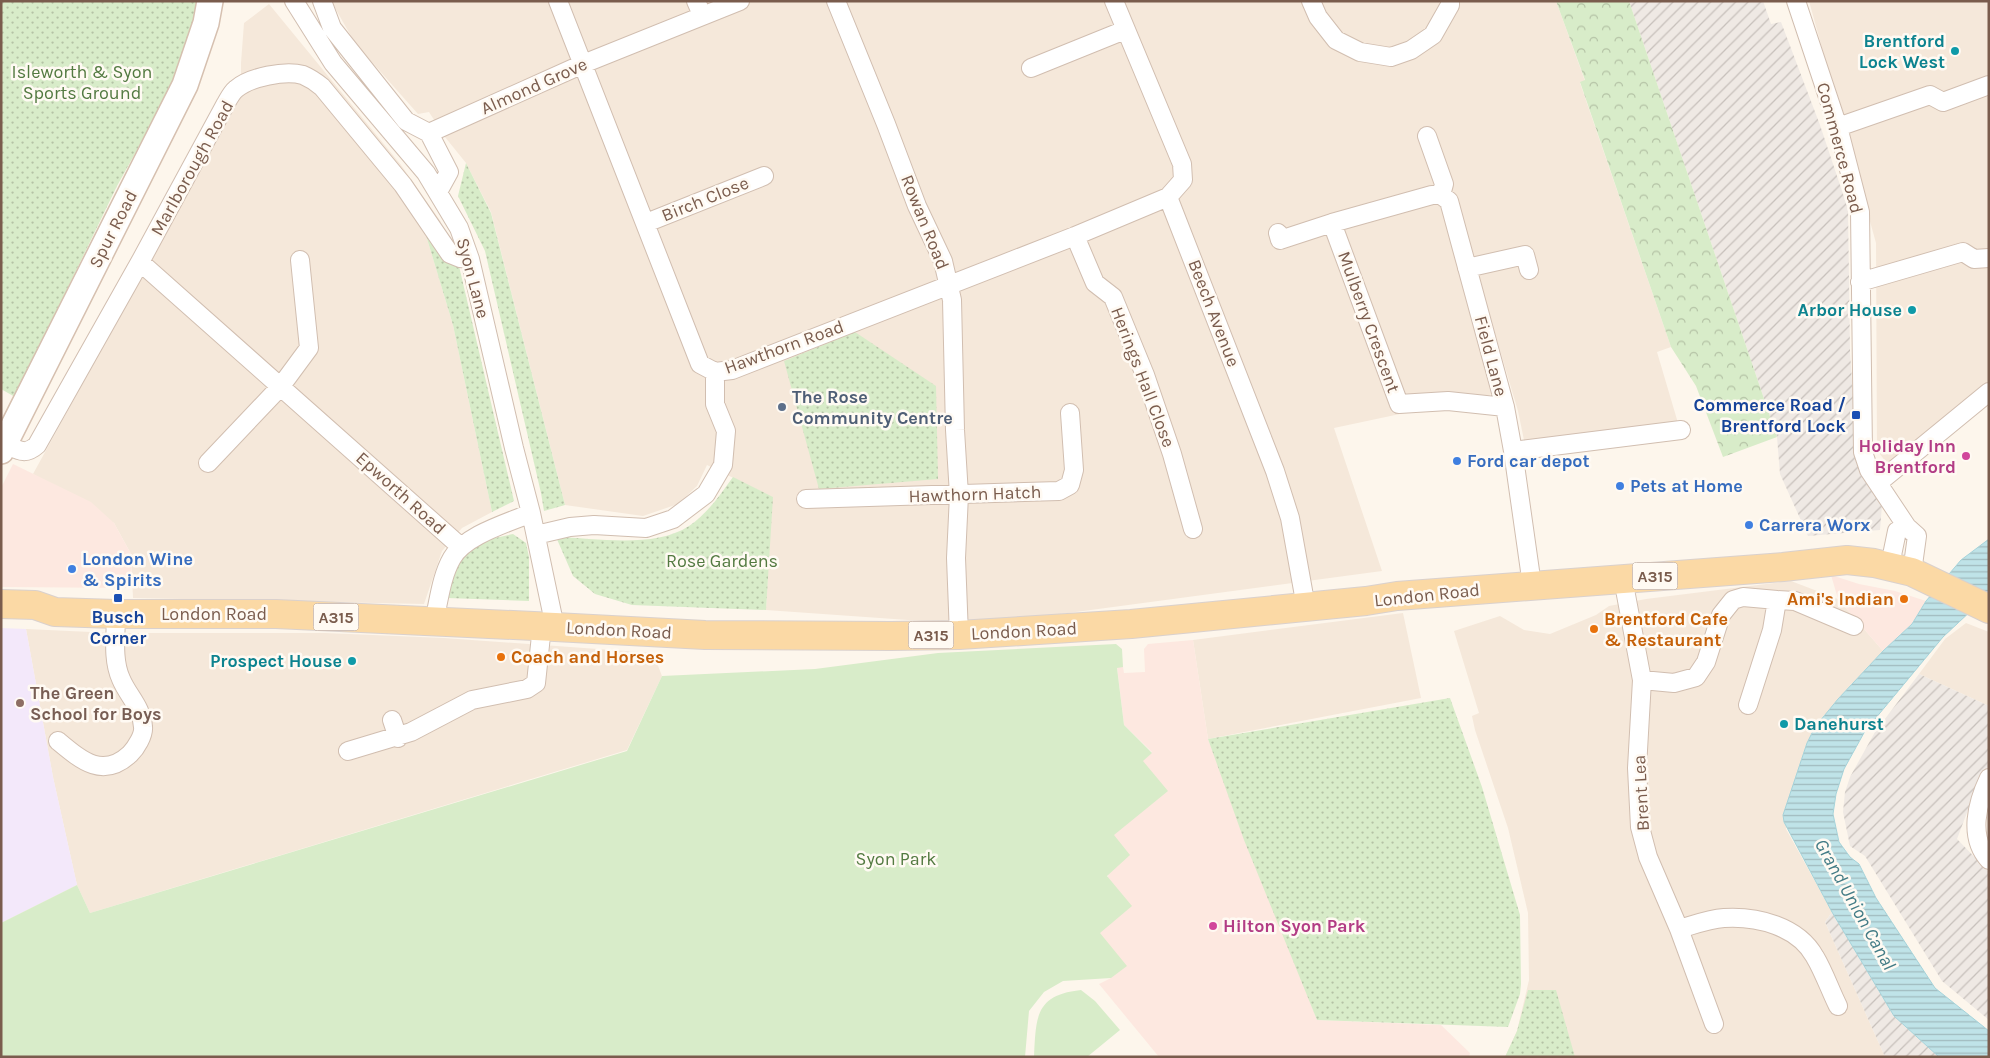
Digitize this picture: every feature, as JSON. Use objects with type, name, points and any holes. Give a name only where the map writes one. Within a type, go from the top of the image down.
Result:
[{"type":"main road","name":"Spur Road","points":[[3,448],[185,85],[206,23],[210,1]]},
{"type":"main road","name":"London Road","points":[[1,604],[35,605],[55,612],[276,614],[549,626],[705,636],[959,634],[1131,624],[1397,596],[1783,567],[1847,560],[1910,572]]},
{"type":"main road","name":"A315","points":[[1910,572],[1987,608]]},
{"type":"main road","name":"London Road","points":[[1,618],[36,618],[55,612]]},
{"type":"street","name":"Syon Lane","points":[[294,1],[333,63],[426,173],[459,228],[470,259],[531,513],[549,626],[536,683],[526,689],[472,700],[398,738]]},
{"type":"street","points":[[322,1],[332,28],[406,121],[429,133],[449,172],[438,192]]},
{"type":"street","name":"Hawthorn Road","points":[[558,1],[700,364],[715,372],[732,370],[1075,236],[1168,197]]},
{"type":"street","name":"Almond Grove","points":[[429,133],[583,64],[699,8],[740,1]]},
{"type":"street","name":"Rowan Road","points":[[836,1],[917,206],[943,261],[949,284],[952,300],[955,430],[959,495],[956,558],[959,634]]},
{"type":"street","points":[[1114,1],[1182,164],[1183,180],[1168,197]]},
{"type":"street","points":[[1311,1],[1318,17],[1336,40],[1360,52],[1391,57],[1411,50],[1433,34],[1450,5],[1450,1]]},
{"type":"street","name":"Commerce Road","points":[[1796,1],[1838,128],[1860,212],[1863,452],[1869,470],[1907,527],[1917,536],[1910,572]]},
{"type":"street","points":[[1031,68],[1125,30]]},
{"type":"street","name":"Marlborough Road","points":[[3,448],[30,451],[37,445],[140,262],[225,105],[236,89],[256,79],[278,73],[302,75],[322,87],[404,185],[450,254],[470,259]]},
{"type":"street","points":[[1838,128],[1930,95],[1943,102],[1989,85]]},
{"type":"street","name":"Field Lane","points":[[1427,136],[1444,184],[1441,194],[1449,201],[1505,407],[1532,585]]},
{"type":"street","name":"Birch Close","points":[[646,223],[764,176]]},
{"type":"street","points":[[1278,233],[1280,240],[1332,223],[1441,194]]},
{"type":"street","name":"Beech Avenue","points":[[1168,197],[1275,471],[1290,518],[1306,607]]},
{"type":"street","name":"Mulberry Crescent","points":[[1332,223],[1399,404],[1448,401],[1505,407]]},
{"type":"street","name":"Herings Hall Close","points":[[1075,236],[1095,283],[1113,297],[1145,375],[1172,454],[1193,529]]},
{"type":"street","points":[[1860,282],[1962,252],[1974,259],[1989,258]]},
{"type":"street","points":[[1467,268],[1525,255],[1529,270]]},
{"type":"street","points":[[208,463],[281,386],[309,348],[300,260]]},
{"type":"street","name":"Epworth Road","points":[[140,262],[461,547],[452,557],[446,572],[434,621]]},
{"type":"street","points":[[536,536],[570,526],[594,525],[646,528],[673,519],[706,494],[723,465],[726,431],[715,404],[715,372]]},
{"type":"street","points":[[1878,483],[1989,392]]},
{"type":"street","name":"Hawthorn Hatch","points":[[806,499],[1059,491],[1070,485],[1074,470],[1070,413]]},
{"type":"street","points":[[1513,451],[1681,430]]},
{"type":"street","points":[[461,547],[493,528],[531,513]]},
{"type":"street","name":"Brent Lea","points":[[1623,579],[1642,680],[1637,768],[1640,827],[1648,857],[1679,929],[1714,1024]]},
{"type":"street","points":[[1642,680],[1674,684],[1696,677],[1706,662],[1721,615],[1734,600],[1743,596],[1795,601],[1854,626]]},
{"type":"street","points":[[1748,705],[1772,630],[1776,600]]},
{"type":"street","points":[[58,741],[79,758],[101,768],[121,762],[135,749],[144,729],[139,708],[121,680],[116,666],[116,614]]},
{"type":"street","points":[[348,751],[398,738],[392,720]]},
{"type":"street","points":[[1989,778],[1978,806],[1976,825],[1977,837],[1984,854],[1989,860]]},
{"type":"street","points":[[1679,929],[1723,918],[1755,919],[1780,927],[1800,939],[1815,956],[1838,1006]]},
{"type":"shaded area","points":[[331,1],[1556,1],[1585,81],[1580,83],[1671,347],[1657,352],[1678,423],[1525,445],[1518,411],[1475,266],[1494,394],[1334,428],[1382,571],[979,625],[766,610],[772,497],[707,465],[697,486],[678,504],[643,516],[565,505],[491,212],[466,163],[445,137],[429,112],[418,114],[355,43]]},
{"type":"shaded area","points":[[1629,1],[1763,1],[1771,24],[1781,22],[1820,125],[1848,209],[1850,352],[1857,454],[1882,505],[1880,530],[1808,536],[1780,474],[1777,437]]},
{"type":"shaded area","points":[[1809,1],[1989,1],[1989,403],[1897,477],[1877,450],[1876,243]]},
{"type":"shaded area","points":[[269,4],[401,165],[441,222],[425,232],[453,325],[492,512],[462,528],[442,551],[424,604],[133,598],[131,554],[114,523],[33,474],[241,95],[244,23]]},
{"type":"shaded area","points":[[13,464],[91,502],[114,523],[131,554],[132,588],[1,587],[1,488]]},
{"type":"shaded area","points":[[1831,575],[1926,601],[1912,624],[1883,651],[1838,599]]},
{"type":"shaded area","points":[[1791,581],[1838,599],[1883,651],[1838,699],[1814,740],[1786,829],[1832,912],[1825,922],[1885,1057],[1505,1057],[1517,1031],[1529,980],[1528,913],[1508,828],[1475,730],[1472,716],[1479,713],[1454,631],[1500,616],[1524,630],[1550,634],[1596,615],[1609,606],[1646,599]]},
{"type":"shaded area","points":[[1403,613],[1421,698],[1208,739],[1193,640]]},
{"type":"shaded area","points":[[1966,623],[1989,632],[1989,706],[1919,674],[1945,639]]},
{"type":"shaded area","name":"The Green School for Boys","points":[[1,628],[26,629],[53,777],[77,885],[1,923]]},
{"type":"shaded area","points":[[26,629],[113,633],[325,633],[444,638],[653,653],[662,676],[627,750],[90,913],[77,885],[53,777]]},
{"type":"shaded area","points":[[1193,640],[1208,739],[1317,1020],[1441,1025],[1470,1053],[1469,1057],[1159,1057],[1099,984],[1111,978],[1100,933],[1114,835],[1143,760],[1152,752],[1124,725],[1117,667],[1123,667],[1124,673],[1145,672],[1144,649],[1148,644]]},
{"type":"shaded area","points":[[1919,674],[1989,706],[1989,767],[1974,794],[1957,839],[1989,872],[1989,1020],[1942,981],[1865,856],[1850,846],[1843,812],[1845,792],[1850,777],[1875,732]]},
{"type":"shaded area","points":[[1832,912],[1894,1016],[1939,1057],[1885,1057],[1825,922]]},
{"type":"green space","name":"Isleworth & Syon Sports Ground","points":[[1,1],[201,1],[179,74],[117,186],[15,397],[1,389]]},
{"type":"green space","points":[[1556,1],[1629,1],[1777,437],[1723,457],[1696,386],[1671,347],[1580,82],[1585,80]]},
{"type":"green space","points":[[466,163],[491,213],[565,505],[544,511],[485,251],[458,196]]},
{"type":"green space","points":[[425,232],[459,266],[514,501],[492,512],[453,325]]},
{"type":"green space","points":[[855,332],[936,386],[938,479],[819,489],[784,361]]},
{"type":"green space","name":"Rose Gardens","points":[[733,477],[773,497],[766,610],[632,605],[595,594],[573,576],[556,537],[642,540],[659,538],[675,533],[689,526],[702,515]]},
{"type":"green space","points":[[513,534],[526,543],[529,557],[529,601],[447,598],[454,570],[461,559],[481,541]]},
{"type":"green space","name":"Syon Park","points":[[1116,644],[1122,649],[1123,667],[1117,668],[1124,725],[1152,753],[1143,761],[1168,791],[1114,835],[1130,855],[1107,876],[1132,906],[1100,933],[1127,966],[1111,978],[1063,981],[1044,992],[1029,1011],[1025,1057],[1,1057],[1,923],[77,885],[90,913],[627,751],[662,676],[815,669],[938,653]]},
{"type":"green space","points":[[1450,698],[1482,787],[1520,915],[1520,994],[1508,1027],[1317,1020],[1244,840],[1208,739]]},
{"type":"green space","points":[[1081,990],[1095,1001],[1120,1030],[1087,1057],[1034,1057],[1036,1030],[1041,1010],[1046,1003],[1055,997]]},
{"type":"green space","points":[[1528,990],[1556,990],[1575,1057],[1505,1057],[1517,1031]]},
{"type":"water","name":"Grand Union Canal","points":[[1989,539],[1989,594],[1943,637],[1865,731],[1844,769],[1836,794],[1833,814],[1839,842],[1850,857],[1859,864],[1876,898],[1935,988],[1989,1031],[1989,1057],[1939,1057],[1894,1016],[1832,912],[1784,822],[1783,815],[1807,743],[1815,727],[1838,699],[1883,651],[1912,624],[1926,601],[1961,560]]},
{"type":"place","name":"Brentford Lock West","points":[[1955,51]]},
{"type":"place","name":"Arbor House","points":[[1912,310]]},
{"type":"place","name":"The Rose Community Centre","points":[[782,407]]},
{"type":"place","name":"Commerce Road / Brentford Lock","points":[[1856,415]]},
{"type":"place","name":"Holiday Inn Brentford","points":[[1966,456]]},
{"type":"place","name":"Ford car depot","points":[[1457,461]]},
{"type":"place","name":"Pets at Home","points":[[1620,486]]},
{"type":"place","name":"Carrera Worx","points":[[1749,525]]},
{"type":"place","name":"London Wine & Spirits","points":[[72,569]]},
{"type":"place","name":"Busch Corner","points":[[118,598]]},
{"type":"place","name":"Ami's Indian","points":[[1904,599]]},
{"type":"place","name":"Brentford Cafe & Restaurant","points":[[1594,629]]},
{"type":"place","name":"Coach and Horses","points":[[501,657]]},
{"type":"place","name":"Prospect House","points":[[352,661]]},
{"type":"place","name":"The Green School for Boys","points":[[20,703]]},
{"type":"place","name":"Danehurst","points":[[1784,724]]},
{"type":"place","name":"Hilton Syon Park","points":[[1213,926]]}]
